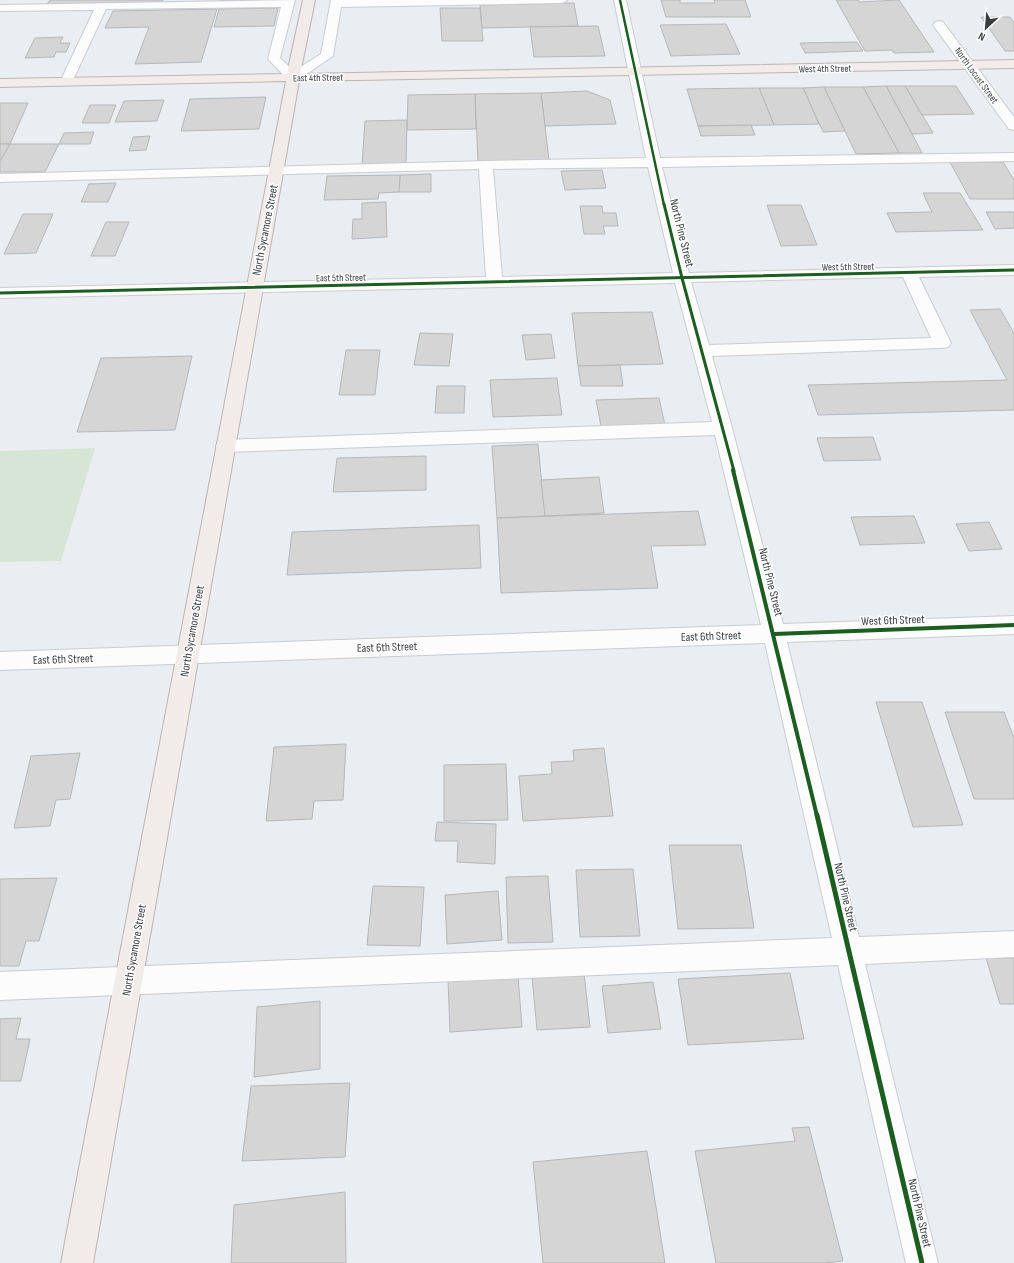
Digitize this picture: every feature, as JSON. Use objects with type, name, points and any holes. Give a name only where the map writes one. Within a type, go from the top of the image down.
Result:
[{"type":"main road","name":"North Sycamore Street","points":[[77,1263],[293,78],[296,1]]},
{"type":"main road","name":"West 4th Street","points":[[636,72],[1014,64]]},
{"type":"main road","name":"East 4th Street","points":[[0,83],[636,72]]},
{"type":"street","points":[[293,78],[327,56],[336,2],[561,0]]},
{"type":"street","name":"North Pine Street","points":[[620,0],[654,162],[682,278],[723,428],[774,634],[922,1263]]},
{"type":"street","points":[[0,8],[296,1]]},
{"type":"street","points":[[66,82],[102,6]]},
{"type":"street","name":"North Locust Street","points":[[940,25],[1014,126]]},
{"type":"street","points":[[0,178],[276,172],[486,165],[1014,157]]},
{"type":"street","points":[[486,165],[494,282]]},
{"type":"street","name":"West 5th Street","points":[[682,278],[1014,270]]},
{"type":"street","points":[[702,351],[942,343],[909,273]]},
{"type":"street","name":"East 5th Street","points":[[0,293],[682,278]]},
{"type":"street","points":[[225,446],[723,428]]},
{"type":"street","name":"West 6th Street","points":[[774,634],[1014,625]]},
{"type":"street","name":"East 6th Street","points":[[0,661],[774,634]]},
{"type":"street","points":[[0,986],[1014,944]]},
{"type":"green space","points":[[95,448],[61,561],[0,562],[0,451]]},
{"type":"building","points":[[50,0],[163,0],[162,3],[47,4]]},
{"type":"building","points":[[221,0],[278,0],[221,2]]},
{"type":"building","points":[[661,0],[680,0],[680,3],[715,3],[714,0],[745,0],[751,17],[666,17]]},
{"type":"building","points":[[836,0],[858,0],[860,2],[899,0],[934,52],[894,53],[892,50],[865,51]]},
{"type":"building","points":[[574,3],[578,26],[482,28],[480,5]]},
{"type":"building","points":[[278,8],[274,26],[214,27],[219,9]]},
{"type":"building","points":[[440,8],[480,8],[483,41],[442,41]]},
{"type":"building","points":[[217,9],[201,62],[135,64],[149,27],[105,28],[113,11]]},
{"type":"building","points":[[981,17],[1010,17],[1014,22],[1014,51],[1005,51]]},
{"type":"building","points":[[726,24],[740,54],[671,56],[660,25]]},
{"type":"building","points":[[598,26],[605,56],[534,57],[530,27]]},
{"type":"building","points":[[63,37],[60,43],[70,43],[66,52],[56,52],[54,57],[25,58],[35,38]]},
{"type":"building","points":[[857,42],[863,51],[805,53],[800,43]]},
{"type":"building","points":[[886,86],[905,86],[933,133],[912,134]]},
{"type":"building","points":[[886,86],[922,153],[899,153],[863,87]]},
{"type":"building","points":[[905,86],[956,86],[974,114],[922,115]]},
{"type":"building","points":[[824,87],[863,87],[899,153],[856,154]]},
{"type":"building","points":[[824,87],[845,131],[823,132],[803,88]]},
{"type":"building","points":[[759,88],[803,88],[819,124],[774,125]]},
{"type":"building","points":[[759,88],[774,125],[698,126],[687,89]]},
{"type":"building","points":[[587,91],[610,100],[616,124],[545,126],[541,93]]},
{"type":"building","points":[[541,93],[549,160],[478,162],[475,94]]},
{"type":"building","points":[[475,94],[476,129],[407,130],[408,95]]},
{"type":"building","points":[[266,97],[259,129],[181,131],[190,99]]},
{"type":"building","points":[[164,100],[157,121],[115,122],[124,101]]},
{"type":"building","points":[[0,103],[28,103],[10,144],[0,144]]},
{"type":"building","points":[[90,105],[116,105],[109,123],[82,123]]},
{"type":"building","points":[[407,120],[406,164],[362,165],[365,121]]},
{"type":"building","points":[[751,125],[755,135],[701,136],[698,126]]},
{"type":"building","points":[[94,132],[90,144],[59,144],[64,133]]},
{"type":"building","points":[[150,136],[146,150],[129,151],[133,137]]},
{"type":"building","points":[[0,144],[10,144],[0,161]]},
{"type":"building","points":[[10,144],[59,144],[45,172],[0,172],[0,161]]},
{"type":"building","points":[[950,162],[1003,162],[1014,180],[1014,199],[970,199]]},
{"type":"building","points":[[602,170],[606,188],[565,190],[561,171]]},
{"type":"building","points":[[431,174],[431,192],[399,192],[400,175]]},
{"type":"building","points":[[400,175],[399,192],[379,193],[378,199],[324,200],[327,176]]},
{"type":"building","points":[[116,183],[108,202],[81,202],[89,184]]},
{"type":"building","points":[[923,193],[960,193],[983,230],[896,232],[887,213],[932,212]]},
{"type":"building","points":[[386,202],[387,237],[352,239],[353,219],[362,219],[362,203]]},
{"type":"building","points":[[767,205],[801,205],[817,245],[781,246]]},
{"type":"building","points":[[580,206],[602,206],[603,213],[616,213],[618,226],[603,226],[605,234],[584,234]]},
{"type":"building","points":[[986,212],[1014,212],[1014,228],[995,229]]},
{"type":"building","points":[[23,214],[53,214],[36,253],[4,254]]},
{"type":"building","points":[[106,222],[129,222],[115,256],[91,256]]},
{"type":"building","points":[[1000,309],[1014,333],[1014,410],[818,415],[808,385],[1007,380],[970,310]]},
{"type":"building","points":[[652,312],[663,364],[578,366],[572,313]]},
{"type":"building","points":[[420,333],[453,334],[449,366],[414,365]]},
{"type":"building","points":[[551,334],[555,358],[526,360],[522,335]]},
{"type":"building","points":[[346,350],[380,350],[375,395],[339,395]]},
{"type":"building","points":[[192,356],[175,430],[77,432],[101,358]]},
{"type":"building","points":[[620,365],[623,386],[581,386],[578,366]]},
{"type":"building","points":[[557,378],[562,415],[493,417],[490,380]]},
{"type":"building","points":[[437,386],[465,386],[464,413],[435,413]]},
{"type":"building","points":[[659,398],[665,425],[601,426],[596,400]]},
{"type":"building","points":[[873,437],[881,460],[824,461],[817,438]]},
{"type":"building","points":[[538,444],[545,516],[497,518],[492,446]]},
{"type":"building","points":[[426,456],[426,490],[333,492],[337,458]]},
{"type":"building","points":[[599,477],[604,513],[545,516],[541,480]]},
{"type":"building","points":[[698,511],[706,545],[651,546],[658,588],[501,593],[497,518]]},
{"type":"building","points":[[914,516],[925,543],[860,545],[851,517]]},
{"type":"building","points":[[989,522],[1002,549],[969,551],[956,524]]},
{"type":"building","points":[[479,525],[481,568],[287,575],[292,532]]},
{"type":"building","points":[[876,702],[922,702],[963,825],[913,827]]},
{"type":"building","points":[[945,712],[1004,712],[1014,738],[1014,799],[974,799]]},
{"type":"building","points":[[346,744],[343,800],[314,801],[312,819],[266,821],[274,747]]},
{"type":"building","points":[[604,748],[613,816],[523,821],[519,776],[552,774],[551,762],[574,761],[573,750]]},
{"type":"building","points":[[80,753],[70,799],[56,800],[50,826],[14,828],[31,756]]},
{"type":"building","points":[[506,764],[508,820],[444,821],[444,765]]},
{"type":"building","points":[[437,822],[496,824],[495,864],[457,862],[458,841],[435,841]]},
{"type":"building","points":[[669,845],[741,845],[754,928],[678,929]]},
{"type":"building","points":[[633,869],[640,936],[580,937],[576,870]]},
{"type":"building","points":[[548,876],[553,942],[508,943],[506,877]]},
{"type":"building","points":[[57,878],[39,941],[26,941],[19,966],[0,966],[0,879]]},
{"type":"building","points":[[373,886],[424,887],[420,946],[367,945]]},
{"type":"building","points":[[498,891],[502,940],[447,944],[445,895]]},
{"type":"building","points":[[986,958],[1014,958],[1014,1004],[1000,1004]]},
{"type":"building","points":[[584,973],[590,1027],[537,1030],[532,976]]},
{"type":"building","points":[[790,973],[804,1039],[688,1045],[678,979]]},
{"type":"building","points":[[518,976],[522,1027],[450,1032],[448,980]]},
{"type":"building","points":[[653,982],[661,1029],[608,1033],[602,986]]},
{"type":"building","points":[[320,1001],[320,1069],[254,1077],[257,1007]]},
{"type":"building","points":[[21,1018],[16,1039],[30,1039],[21,1081],[0,1081],[0,1019]]},
{"type":"building","points":[[350,1083],[345,1157],[242,1161],[251,1086]]},
{"type":"building","points":[[809,1127],[843,1261],[823,1263],[716,1263],[695,1151],[795,1141],[792,1128]]},
{"type":"building","points":[[647,1151],[665,1263],[543,1263],[533,1162]]},
{"type":"building","points":[[345,1192],[346,1263],[231,1263],[234,1205]]},
{"type":"cycle path","points":[[620,0],[654,162],[682,278],[723,428],[774,634],[922,1263]]},
{"type":"cycle path","points":[[0,293],[1014,270]]},
{"type":"cycle path","points":[[774,634],[1014,625]]}]
